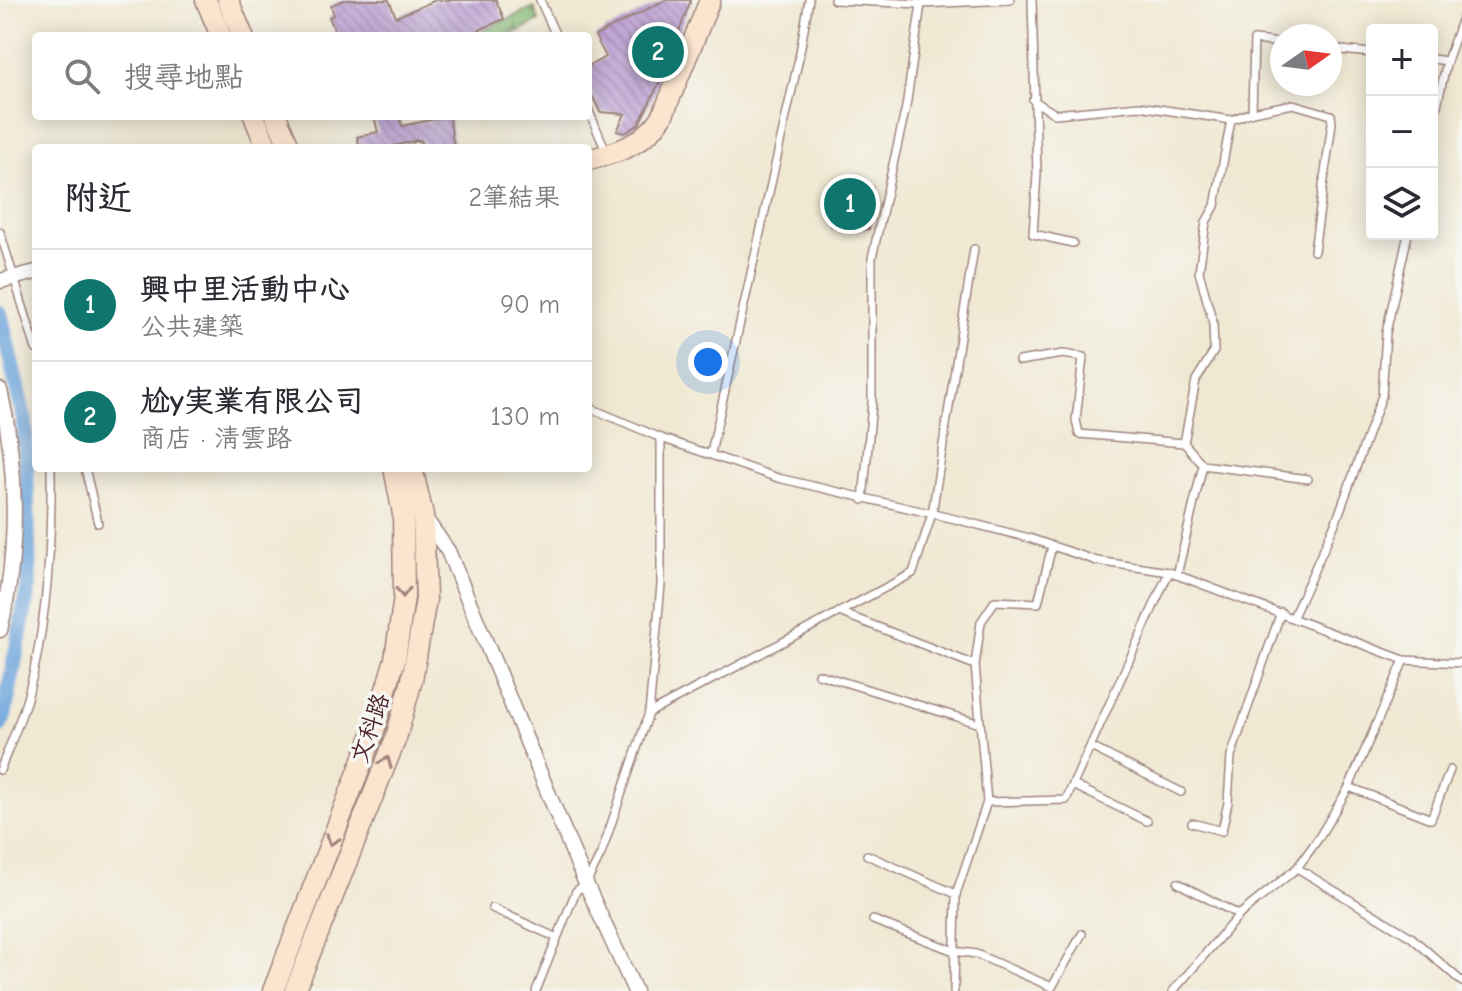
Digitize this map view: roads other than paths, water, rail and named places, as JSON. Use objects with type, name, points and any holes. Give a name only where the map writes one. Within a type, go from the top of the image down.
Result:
[{"type":"main road","points":[[206,0],[219,32]]},
{"type":"main road","points":[[228,0],[241,32]]},
{"type":"main road","points":[[598,157],[642,141],[653,131],[662,117],[710,0]]},
{"type":"main road","points":[[256,120],[265,144]]},
{"type":"main road","points":[[278,120],[288,144]]},
{"type":"main road","name":"文科路","points":[[295,991],[405,711],[420,642],[426,599],[413,515],[396,472]]},
{"type":"main road","name":"文科路","points":[[273,991],[373,734],[391,677],[413,515],[412,472]]},
{"type":"main road","points":[[297,928],[317,937]]},
{"type":"street","points":[[7,278],[32,273]]},
{"type":"street","points":[[0,390],[7,417],[14,499],[10,590],[0,630]]},
{"type":"street","points":[[413,515],[448,551],[586,884],[635,991]]},
{"type":"lane","points":[[540,0],[554,32]]},
{"type":"lane","points":[[711,453],[799,58],[809,0]]},
{"type":"lane","points":[[834,0],[921,4],[1010,0]]},
{"type":"lane","points":[[1032,0],[1037,174],[1033,234],[1073,243]]},
{"type":"lane","points":[[863,500],[872,404],[872,258],[906,107],[921,4]]},
{"type":"lane","points":[[1438,101],[1447,61],[1462,18]]},
{"type":"lane","points":[[1252,112],[1254,40],[1270,42]]},
{"type":"lane","points":[[1342,50],[1366,52]]},
{"type":"lane","points":[[1438,60],[1447,61]]},
{"type":"lane","points":[[1033,100],[1055,114],[1139,106],[1231,120],[1252,112],[1293,104],[1331,115],[1314,251]]},
{"type":"lane","points":[[590,120],[598,157]]},
{"type":"lane","points":[[1184,443],[1196,380],[1214,351],[1213,322],[1199,272],[1206,222],[1215,206],[1231,120]]},
{"type":"lane","points":[[0,232],[7,278],[32,339]]},
{"type":"lane","points":[[1293,617],[1337,519],[1382,396],[1386,333],[1407,240]]},
{"type":"lane","points":[[649,713],[913,573],[932,514],[974,249]]},
{"type":"lane","points":[[1019,361],[1063,354],[1083,357],[1076,420],[1079,434],[1184,443],[1203,465],[1308,479]]},
{"type":"lane","points":[[592,409],[661,438],[778,478],[932,514],[1097,561],[1173,573],[1404,660],[1462,663]]},
{"type":"lane","points":[[536,991],[576,891],[586,884],[601,854],[649,713],[661,585],[661,438]]},
{"type":"lane","points":[[987,802],[1066,800],[1173,573],[1203,465]]},
{"type":"lane","points":[[0,770],[35,667],[47,584],[52,522],[51,472]]},
{"type":"lane","points":[[86,472],[98,523]]},
{"type":"lane","points":[[954,991],[956,894],[987,802],[975,665],[981,622],[995,601],[1038,603],[1052,546]]},
{"type":"lane","points":[[839,612],[975,665]]},
{"type":"lane","points":[[1192,823],[1222,831],[1228,802],[1231,756],[1281,612]]},
{"type":"lane","points":[[1173,991],[1239,915],[1297,868],[1349,787],[1404,660]]},
{"type":"lane","points":[[818,674],[980,724]]},
{"type":"lane","points":[[1091,747],[1181,792]]},
{"type":"lane","points":[[1349,787],[1431,819],[1450,770]]},
{"type":"lane","points":[[1073,785],[1147,821]]},
{"type":"lane","points":[[867,855],[956,894]]},
{"type":"lane","points":[[1297,868],[1411,937],[1462,981]]},
{"type":"lane","points":[[1178,883],[1239,915]]},
{"type":"lane","points":[[492,908],[557,938]]},
{"type":"lane","points":[[873,920],[954,951],[976,954],[1052,987],[1082,934]]},
{"type":"waterway","points":[[0,313],[25,422],[29,585],[0,725]]},
{"type":"place","name":"尬y実業有限公司","points":[[658,52]]},
{"type":"place","name":"興中里活動中心","points":[[850,204]]}]
